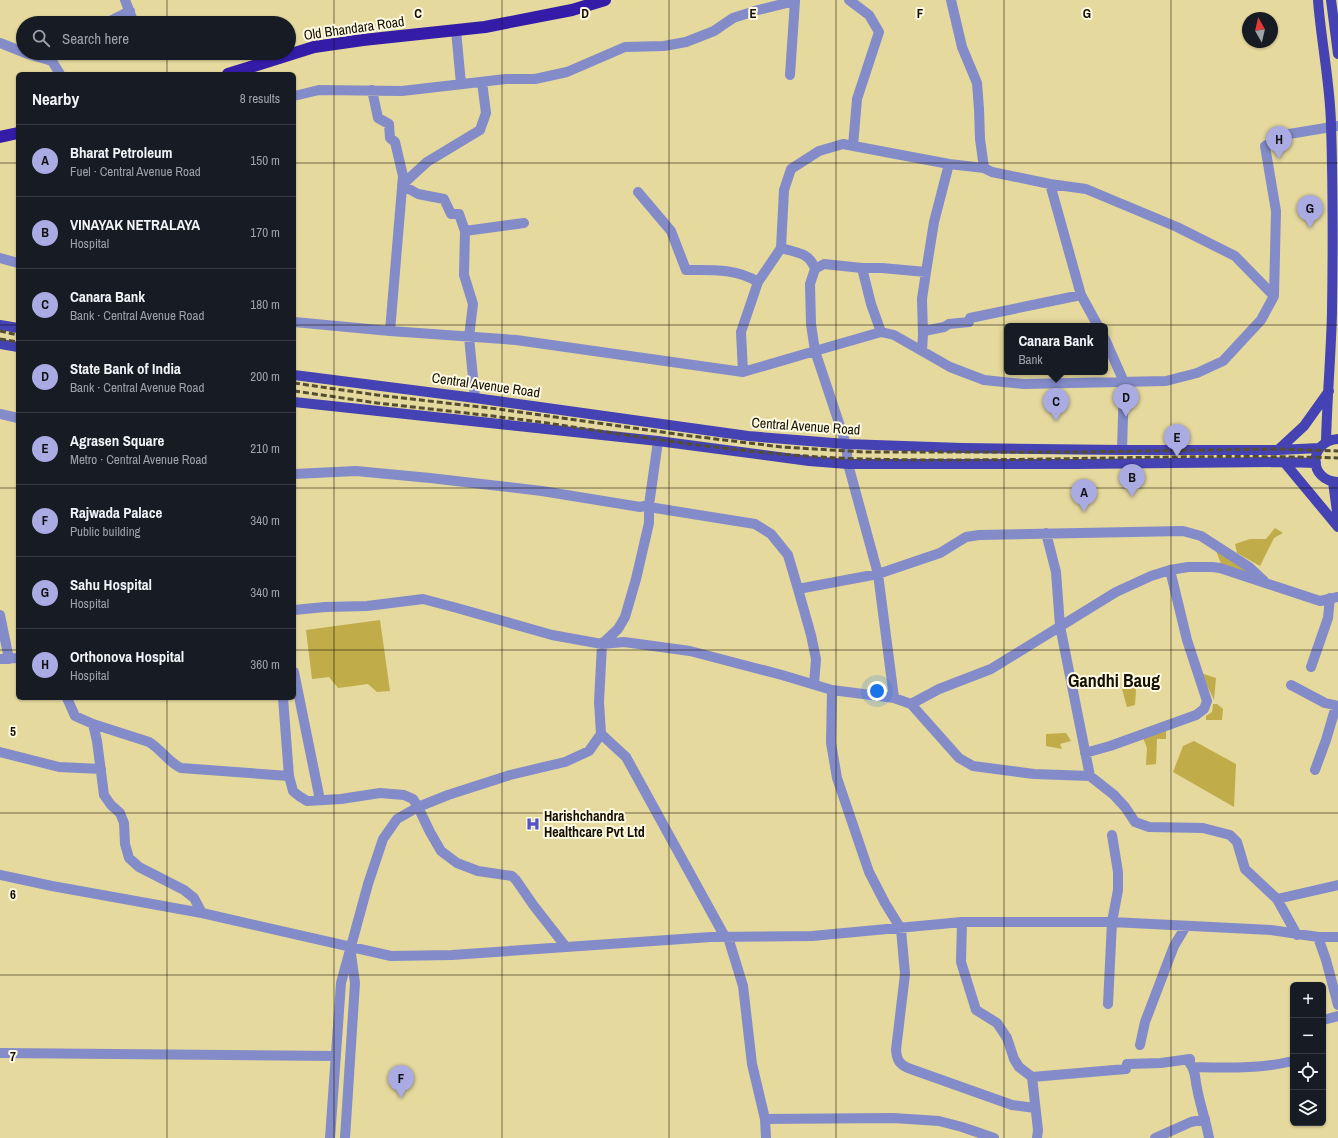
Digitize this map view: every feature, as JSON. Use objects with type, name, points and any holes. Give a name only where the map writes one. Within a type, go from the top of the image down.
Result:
[{"type":"highway","name":"Old Bhandara Road","points":[[296,53],[314,47],[364,40],[486,27],[565,11],[605,0]]},
{"type":"highway","name":"Old Bhandara Road","points":[[234,72],[273,60]]},
{"type":"highway","points":[[0,137],[16,133]]},
{"type":"main road","points":[[1318,0],[1320,24],[1335,127],[1329,391],[1323,445],[1317,453],[1316,463],[1317,469],[1321,475],[1326,480],[1335,482],[1338,519]]},
{"type":"main road","points":[[1331,0],[1338,54]]},
{"type":"main road","points":[[0,325],[16,328]]},
{"type":"main road","points":[[0,344],[16,347]]},
{"type":"main road","name":"Central Avenue Road","points":[[296,375],[475,398],[748,436],[846,444],[962,448],[1278,450],[1323,445],[1331,440],[1338,439]]},
{"type":"main road","points":[[1278,450],[1304,426],[1329,391]]},
{"type":"main road","points":[[296,402],[658,441],[848,464],[1316,463]]},
{"type":"main road","points":[[1284,462],[1338,527]]},
{"type":"street","points":[[125,0],[132,16]]},
{"type":"street","points":[[849,0],[869,15],[878,32],[857,99],[853,146]]},
{"type":"street","points":[[951,0],[962,47],[977,83],[980,139],[984,168]]},
{"type":"street","points":[[296,96],[319,90],[402,91],[482,82],[535,79],[567,72],[625,47],[664,46],[686,42],[714,31],[733,18],[795,1],[790,75]]},
{"type":"street","points":[[120,16],[130,11]]},
{"type":"street","points":[[456,30],[461,84]]},
{"type":"street","points":[[0,43],[16,50]]},
{"type":"street","points":[[52,60],[59,72]]},
{"type":"street","points":[[402,185],[427,162],[480,130],[486,113],[482,82]]},
{"type":"street","points":[[372,90],[378,118],[389,124],[390,138],[394,142],[403,176],[390,331]]},
{"type":"street","points":[[296,322],[516,340],[743,372],[881,332],[894,335],[950,367],[984,380],[1024,384],[1166,381],[1197,373],[1223,361],[1261,320],[1274,296],[1276,212],[1266,146],[1288,134],[1335,127]]},
{"type":"street","points":[[743,372],[741,332],[758,282],[781,248],[784,190],[791,169],[819,151],[843,144],[949,164],[984,168],[992,172],[1050,184],[1086,189],[1177,227],[1235,256],[1274,296]]},
{"type":"street","points":[[922,351],[922,299],[934,222],[949,164]]},
{"type":"street","points":[[1050,184],[1081,295],[1096,323]]},
{"type":"street","points":[[402,185],[418,194],[444,199],[451,214],[459,214],[465,231],[464,275],[473,304],[469,337],[475,398]]},
{"type":"street","points":[[638,192],[671,231],[686,270],[723,270],[750,277],[758,282]]},
{"type":"street","points":[[465,231],[524,223]]},
{"type":"street","points":[[781,248],[808,257],[813,262],[815,269],[810,284],[811,324],[815,351],[846,444],[848,464],[878,574],[894,698]]},
{"type":"street","points":[[0,258],[16,262]]},
{"type":"street","points":[[815,269],[824,264],[926,272]]},
{"type":"street","points":[[862,268],[871,304],[881,332]]},
{"type":"street","points":[[923,334],[924,331],[944,327],[949,324],[969,322],[970,318],[1081,295]]},
{"type":"street","points":[[1108,346],[1124,382],[1122,450]]},
{"type":"street","points":[[0,414],[16,418]]},
{"type":"street","points":[[330,1138],[341,983],[368,884],[383,839],[398,819],[418,807],[448,795],[510,775],[564,762],[589,751],[601,734],[599,702],[602,644],[618,629],[625,617],[636,580],[649,523],[649,506],[658,441]]},
{"type":"street","points":[[296,474],[356,472],[542,491],[640,507],[649,506],[755,524],[771,534],[788,555],[811,634],[816,659],[814,684]]},
{"type":"street","points":[[798,589],[878,574],[940,553],[966,537],[979,535],[1183,531],[1201,536],[1249,567],[1267,584]]},
{"type":"street","points":[[1046,533],[1056,572],[1060,626],[1090,776]]},
{"type":"street","points":[[911,704],[939,689],[991,669],[1116,592],[1151,576],[1170,570],[1188,567],[1220,568],[1320,601],[1334,598],[1311,667]]},
{"type":"street","points":[[1085,753],[1110,746],[1196,715],[1204,709],[1207,701],[1206,696],[1187,640],[1170,570]]},
{"type":"street","points":[[296,610],[367,606],[423,599],[552,635],[602,644],[624,642],[690,651],[832,690],[894,698],[911,704],[959,758],[973,766],[1034,774],[1090,776],[1114,795],[1125,807],[1135,822],[1149,827],[1203,828],[1230,834],[1237,842],[1245,869],[1277,899],[1297,935]]},
{"type":"street","points":[[0,615],[9,658]]},
{"type":"street","points":[[296,682],[320,800]]},
{"type":"street","points":[[1291,685],[1325,702],[1337,706],[1315,770]]},
{"type":"street","points":[[832,690],[831,743],[837,778],[869,872],[885,903],[901,929],[905,974],[896,1050],[897,1058],[900,1064],[974,1093],[1012,1105],[1035,1108]]},
{"type":"street","points":[[68,700],[75,716],[93,724],[149,742],[158,747],[168,760],[181,768],[289,776]]},
{"type":"street","points":[[283,700],[289,776],[293,791],[307,801],[380,793],[404,795],[413,799],[441,851],[457,862],[478,871],[512,876],[566,947]]},
{"type":"street","points":[[93,724],[97,741],[104,795],[111,805],[120,813],[124,823],[125,844],[129,858],[138,866],[184,890],[194,898],[202,913]]},
{"type":"street","points":[[601,734],[626,757],[726,937],[743,986],[752,1064],[765,1119],[766,1138]]},
{"type":"street","points":[[0,752],[59,767],[101,769]]},
{"type":"street","points":[[1108,1004],[1112,922],[1118,890],[1118,872],[1112,835]]},
{"type":"street","points":[[0,875],[202,913],[326,941],[350,948],[391,956],[452,955],[726,937],[812,936],[901,929],[962,922],[1112,922],[1270,930],[1297,935],[1338,937]]},
{"type":"street","points":[[1277,899],[1338,885]]},
{"type":"street","points":[[962,922],[961,962],[976,1010],[997,1022],[1008,1038],[1014,1059],[1019,1067],[1032,1077],[1126,1069],[1127,1064],[1190,1059],[1209,1138]]},
{"type":"street","points":[[1140,1045],[1145,1022],[1174,946],[1186,926]]},
{"type":"street","points":[[1318,937],[1326,960],[1338,1006]]},
{"type":"street","points":[[345,1138],[355,983],[350,948]]},
{"type":"street","points":[[1326,1019],[1338,1016]]},
{"type":"street","points":[[0,1053],[336,1056]]},
{"type":"street","points":[[1193,1067],[1252,1068],[1278,1065],[1290,1062]]},
{"type":"street","points":[[1032,1077],[1038,1130],[1037,1138]]},
{"type":"street","points":[[765,1119],[894,1118],[939,1121],[994,1138]]},
{"type":"street","points":[[1155,1138],[1191,1122],[1205,1119]]},
{"type":"shaded area","points":[[1275,528],[1283,533],[1274,538],[1260,566],[1237,553],[1235,544],[1250,539],[1266,539]]},
{"type":"shaded area","points":[[1216,551],[1250,573],[1222,566]]},
{"type":"shaded area","points":[[380,620],[390,691],[377,692],[368,684],[338,688],[329,677],[312,679],[306,630]]},
{"type":"shaded area","points":[[1201,673],[1216,678],[1214,700]]},
{"type":"shaded area","points":[[1135,685],[1135,705],[1127,707],[1122,689]]},
{"type":"shaded area","points":[[1213,704],[1217,704],[1223,709],[1222,720],[1206,720],[1206,716],[1212,712]]},
{"type":"shaded area","points":[[1166,730],[1166,739],[1157,739],[1156,764],[1146,765],[1147,748],[1143,738]]},
{"type":"shaded area","points":[[1066,733],[1071,741],[1060,744],[1062,749],[1046,746],[1046,734]]},
{"type":"shaded area","points":[[1194,741],[1236,764],[1234,807],[1173,772],[1183,746]]},
{"type":"railway","points":[[0,331],[16,335]]},
{"type":"railway","points":[[0,339],[16,342]]},
{"type":"railway","points":[[296,383],[782,447],[864,452],[1074,452],[1277,449],[1338,451]]},
{"type":"railway","points":[[296,391],[377,403],[540,422],[701,445],[823,457],[923,460],[1220,457],[1338,458]]},
{"type":"place","name":"Orthonova Hospital","points":[[1279,159]]},
{"type":"place","name":"Sahu Hospital","points":[[1310,228]]},
{"type":"place","name":"State Bank of India","points":[[1126,417]]},
{"type":"place","name":"Canara Bank","points":[[1056,421]]},
{"type":"place","name":"Agrasen Square","points":[[1177,457]]},
{"type":"place","name":"VINAYAK NETRALAYA","points":[[1132,497]]},
{"type":"place","name":"Bharat Petroleum","points":[[1084,512]]},
{"type":"place","name":"Harishchandra Healthcare Pvt Ltd","points":[[533,824]]},
{"type":"place","name":"Rajwada Palace","points":[[401,1098]]},
{"type":"district","name":"Gandhi Baug","points":[[1114,681]]}]
